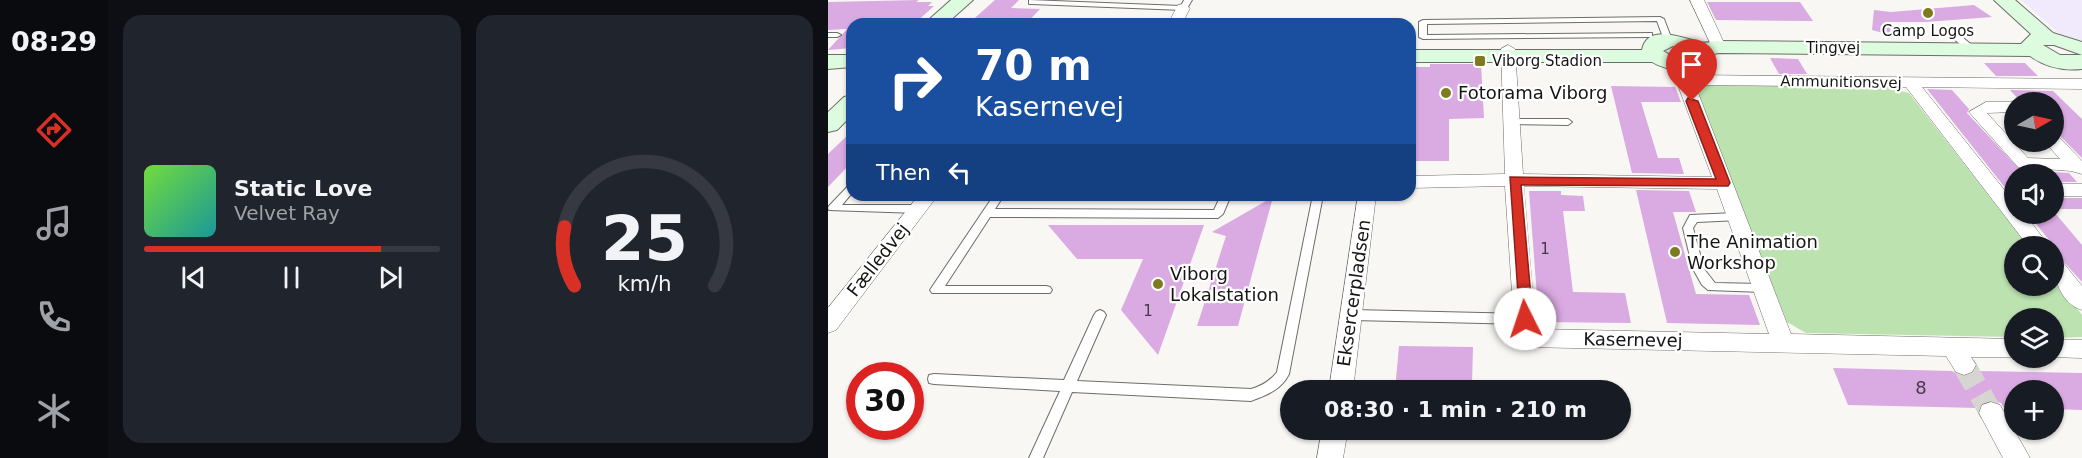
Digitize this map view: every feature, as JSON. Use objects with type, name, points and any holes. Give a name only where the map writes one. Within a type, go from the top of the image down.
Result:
[{"type":"street","points":[[941,18],[963,0]]},
{"type":"street","points":[[1697,0],[1719,47]]},
{"type":"street","points":[[2004,0],[2041,44],[2065,41],[2080,61]]},
{"type":"street","points":[[1177,18],[1182,3]]},
{"type":"street","points":[[1416,49],[1508,52],[1688,44],[1698,54],[1682,72]]},
{"type":"street","name":"Tingvej","points":[[1696,50],[1719,47],[1971,49],[2041,44]]},
{"type":"street","points":[[1656,45],[1682,72],[1783,342]]},
{"type":"street","points":[[1508,52],[1514,180]]},
{"type":"street","points":[[828,62],[846,61]]},
{"type":"street","name":"Ammunitionsvej","points":[[1682,72],[1910,82],[2082,84]]},
{"type":"street","points":[[1910,82],[2031,236]]},
{"type":"street","points":[[1998,83],[2007,92]]},
{"type":"street","points":[[2004,107],[1986,107],[1977,112],[2004,143]]},
{"type":"street","points":[[828,125],[846,108]]},
{"type":"street","points":[[2011,152],[2025,163],[2079,168]]},
{"type":"street","points":[[2064,152],[2079,168]]},
{"type":"street","points":[[1416,182],[1514,180],[1724,183]]},
{"type":"street","name":"Kasernevej","points":[[1514,180],[1526,338],[1783,342],[1959,356],[2004,349]]},
{"type":"street","points":[[1994,189],[2004,189]]},
{"type":"street","points":[[2064,190],[2082,190]]},
{"type":"street","name":"Eksercerpladsen","points":[[1343,380],[1366,201]]},
{"type":"street","name":"Fælledvej","points":[[828,324],[924,202]]},
{"type":"street","points":[[2064,278],[2082,302]]},
{"type":"street","points":[[2064,349],[2082,349]]},
{"type":"street","points":[[1991,413],[2017,458]]},
{"type":"street","points":[[1330,458],[1333,440]]},
{"type":"lane","points":[[1032,2],[1168,8],[1182,3]]},
{"type":"lane","points":[[1168,8],[1182,3]]},
{"type":"lane","points":[[1660,19],[1656,45],[1612,38],[1563,40],[1562,36],[1423,37],[1424,22],[1604,20],[1660,19]]},
{"type":"lane","points":[[1604,20],[1612,38]]},
{"type":"lane","points":[[1951,32],[1971,49]]},
{"type":"lane","points":[[828,35],[837,35]]},
{"type":"lane","points":[[1416,49],[1480,42],[1479,36]]},
{"type":"lane","points":[[1512,122],[1568,122]]},
{"type":"lane","points":[[846,194],[833,208],[924,202]]},
{"type":"lane","points":[[995,201],[936,290],[1046,290]]},
{"type":"lane","points":[[987,213],[1218,214],[1223,201]]},
{"type":"lane","points":[[934,379],[1251,395],[1276,384],[1283,374],[1317,201]]},
{"type":"lane","points":[[1736,217],[1694,218],[1689,223],[1688,228],[1700,274],[1712,287],[1763,288]]},
{"type":"lane","points":[[1036,458],[1100,315]]},
{"type":"lane","points":[[1353,315],[1525,319]]},
{"type":"shaded area","points":[[2021,0],[2082,0],[2082,43],[2061,35]]},
{"type":"green space","points":[[1707,85],[1884,87],[1909,93],[2004,215],[2004,224],[2011,224],[2020,236],[2004,236],[2004,296],[2064,296],[2064,292],[2082,315],[2082,337],[2064,338],[2064,308],[2004,308],[2004,337],[1806,333],[1787,322],[1697,94],[1700,87]]},
{"type":"building","points":[[919,0],[916,2],[932,2],[928,6],[934,6],[921,18],[846,18],[846,29],[828,30],[828,2]]},
{"type":"building","points":[[995,0],[1019,0],[1011,8],[1040,9],[1032,18],[975,18]]},
{"type":"building","points":[[1707,2],[1800,2],[1813,21],[1716,20]]},
{"type":"building","name":"Camp Logos","points":[[1974,5],[1992,17],[1891,22],[1890,35],[1872,30],[1874,10],[1891,12]]},
{"type":"building","points":[[846,30],[846,48],[828,50]]},
{"type":"building","points":[[1770,58],[1798,59],[1807,74],[1779,74]]},
{"type":"building","points":[[1984,63],[2025,63],[2038,76],[1996,76]]},
{"type":"building","name":"Fotorama Viborg","points":[[1430,64],[1481,64],[1484,118],[1449,119],[1449,161],[1416,161],[1416,67],[1430,67]]},
{"type":"building","points":[[1611,86],[1675,87],[1681,102],[1641,102],[1658,158],[1679,158],[1684,174],[1632,173]]},
{"type":"building","points":[[1927,89],[1952,90],[1969,109],[1967,113],[2015,164],[2004,164],[2004,186]]},
{"type":"building","points":[[2010,90],[2054,92],[2012,92]]},
{"type":"building","points":[[2064,102],[2082,119],[2082,158],[2064,140]]},
{"type":"building","points":[[846,137],[846,168],[828,187],[828,154]]},
{"type":"building","points":[[2064,173],[2069,173],[2077,182],[2064,182]]},
{"type":"building","points":[[1636,190],[1689,191],[1696,212],[1673,212],[1696,294],[1749,295],[1760,325],[1667,323]]},
{"type":"building","points":[[1529,191],[1561,191],[1561,195],[1583,196],[1585,211],[1563,211],[1573,292],[1625,293],[1631,323],[1539,322]]},
{"type":"building","points":[[2064,198],[2082,198],[2082,209],[2064,209]]},
{"type":"building","name":"Viborg Lokalstation","points":[[1266,201],[1272,201],[1238,326],[1197,326],[1226,236],[1212,232]]},
{"type":"building","points":[[2036,224],[2064,224],[2082,245],[2082,282],[2064,262],[2064,236],[2046,236]]},
{"type":"building","name":"Viborg Lokalstation","points":[[1048,225],[1204,225],[1158,355],[1121,310],[1143,259],[1077,259]]},
{"type":"building","points":[[1399,346],[1473,347],[1472,380],[1396,380]]},
{"type":"building","points":[[1833,368],[1952,371],[1963,377],[1975,371],[2082,373],[2082,410],[2064,409],[2064,380],[2004,380],[2004,408],[2001,403],[1992,400],[1981,403],[1979,408],[1848,405]]},
{"type":"tunnel","points":[[1964,365],[1991,413]]},
{"type":"place","name":"Camp Logos","points":[[1928,13]]},
{"type":"place","name":"Viborg Stadion","points":[[1480,61]]},
{"type":"place","name":"Fotorama Viborg","points":[[1446,93]]},
{"type":"place","name":"The Animation Workshop","points":[[1675,252]]},
{"type":"place","name":"Viborg Lokalstation","points":[[1158,284]]},
{"type":"route","points":[[1525,319],[1514,180],[1724,183],[1692,101]]}]
